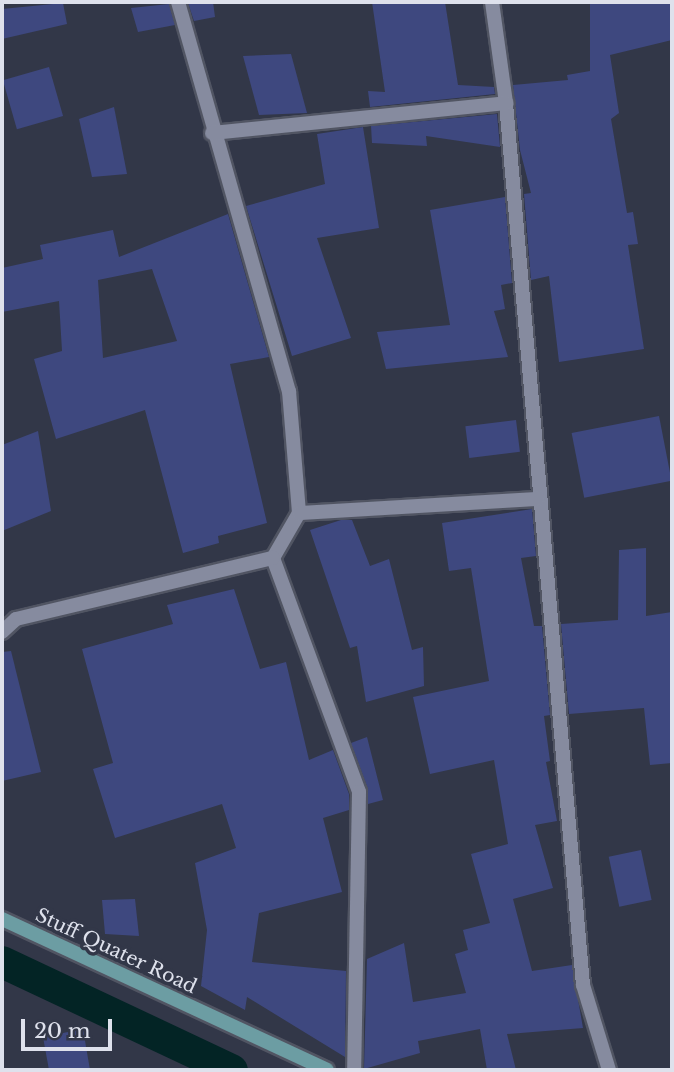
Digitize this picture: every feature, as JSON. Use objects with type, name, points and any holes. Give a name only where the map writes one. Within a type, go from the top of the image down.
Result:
[{"type":"street","points":[[2,632],[16,619],[274,558],[299,513],[289,391],[212,132],[178,2]]},
{"type":"street","points":[[492,2],[506,103],[538,499],[583,985],[609,1070]]},
{"type":"street","points":[[212,132],[506,103]]},
{"type":"street","points":[[299,513],[538,499]]},
{"type":"street","points":[[274,558],[359,792],[354,1070]]},
{"type":"street","name":"Stuff Quater Road","points":[[2,919],[327,1070]]},
{"type":"building","points":[[213,2],[215,17],[194,21],[188,3]]},
{"type":"building","points":[[372,2],[445,2],[458,85],[494,87],[495,94],[370,107],[368,91],[385,92]]},
{"type":"building","points":[[590,2],[672,2],[672,40],[610,55],[619,113],[611,119],[627,213],[633,212],[638,244],[628,245],[644,349],[559,362],[549,276],[531,280],[524,194],[531,193],[520,150],[513,85],[568,80],[567,75],[590,71]]},
{"type":"building","points":[[63,3],[67,24],[2,39],[2,9]]},
{"type":"building","points":[[169,4],[175,25],[138,32],[131,8]]},
{"type":"building","points":[[291,54],[307,113],[259,115],[243,56]]},
{"type":"building","points":[[49,67],[63,116],[17,129],[3,80]]},
{"type":"building","points":[[114,107],[127,174],[92,177],[79,119]]},
{"type":"building","points":[[497,114],[500,147],[426,136],[427,146],[372,143],[371,126]]},
{"type":"building","points":[[363,127],[379,228],[317,238],[351,338],[292,356],[246,206],[325,184],[317,134]]},
{"type":"building","points":[[505,197],[512,283],[501,285],[505,309],[494,311],[508,357],[386,369],[377,332],[450,325],[430,210]]},
{"type":"building","points":[[228,214],[269,357],[230,364],[267,523],[218,536],[219,543],[183,553],[145,410],[56,439],[34,359],[62,351],[59,301],[2,312],[2,268],[43,259],[40,245],[113,230],[119,257]],"holes":[[[152,269],[177,341],[103,358],[98,280]]]},
{"type":"building","points":[[659,416],[672,481],[584,498],[572,433]]},
{"type":"building","points":[[516,420],[520,452],[469,458],[465,426]]},
{"type":"building","points":[[38,431],[51,511],[2,531],[2,445]]},
{"type":"building","points":[[532,509],[536,556],[521,558],[534,626],[542,626],[550,715],[544,716],[550,761],[546,762],[557,821],[535,825],[553,888],[513,899],[532,971],[572,965],[583,1028],[507,1034],[516,1070],[487,1070],[480,1029],[418,1041],[420,1053],[364,1069],[367,959],[404,943],[413,1002],[466,993],[455,954],[468,950],[463,930],[490,923],[471,854],[508,844],[494,760],[430,774],[413,697],[489,681],[471,568],[449,571],[442,523]]},
{"type":"building","points":[[341,520],[352,520],[370,566],[389,559],[412,650],[423,647],[424,686],[366,702],[357,646],[350,648],[310,530]]},
{"type":"building","points":[[646,548],[646,616],[672,612],[672,763],[650,765],[644,708],[569,714],[561,624],[618,620],[619,550]]},
{"type":"building","points":[[234,589],[260,669],[286,662],[309,760],[333,750],[349,794],[349,810],[323,818],[342,892],[259,913],[252,962],[346,971],[345,1057],[247,997],[245,1010],[201,986],[207,930],[195,863],[236,848],[222,804],[115,838],[93,769],[113,763],[82,649],[173,624],[167,605]]},
{"type":"building","points":[[11,651],[41,772],[2,781],[2,652]]},
{"type":"building","points":[[367,737],[383,800],[368,804],[368,789],[351,743]]},
{"type":"building","points":[[641,850],[652,900],[619,907],[609,857]]},
{"type":"building","points":[[135,899],[139,936],[105,934],[102,900]]},
{"type":"building","points":[[83,1029],[90,1070],[49,1070],[43,1037]]},
{"type":"waterway","points":[[2,962],[232,1070]]}]
